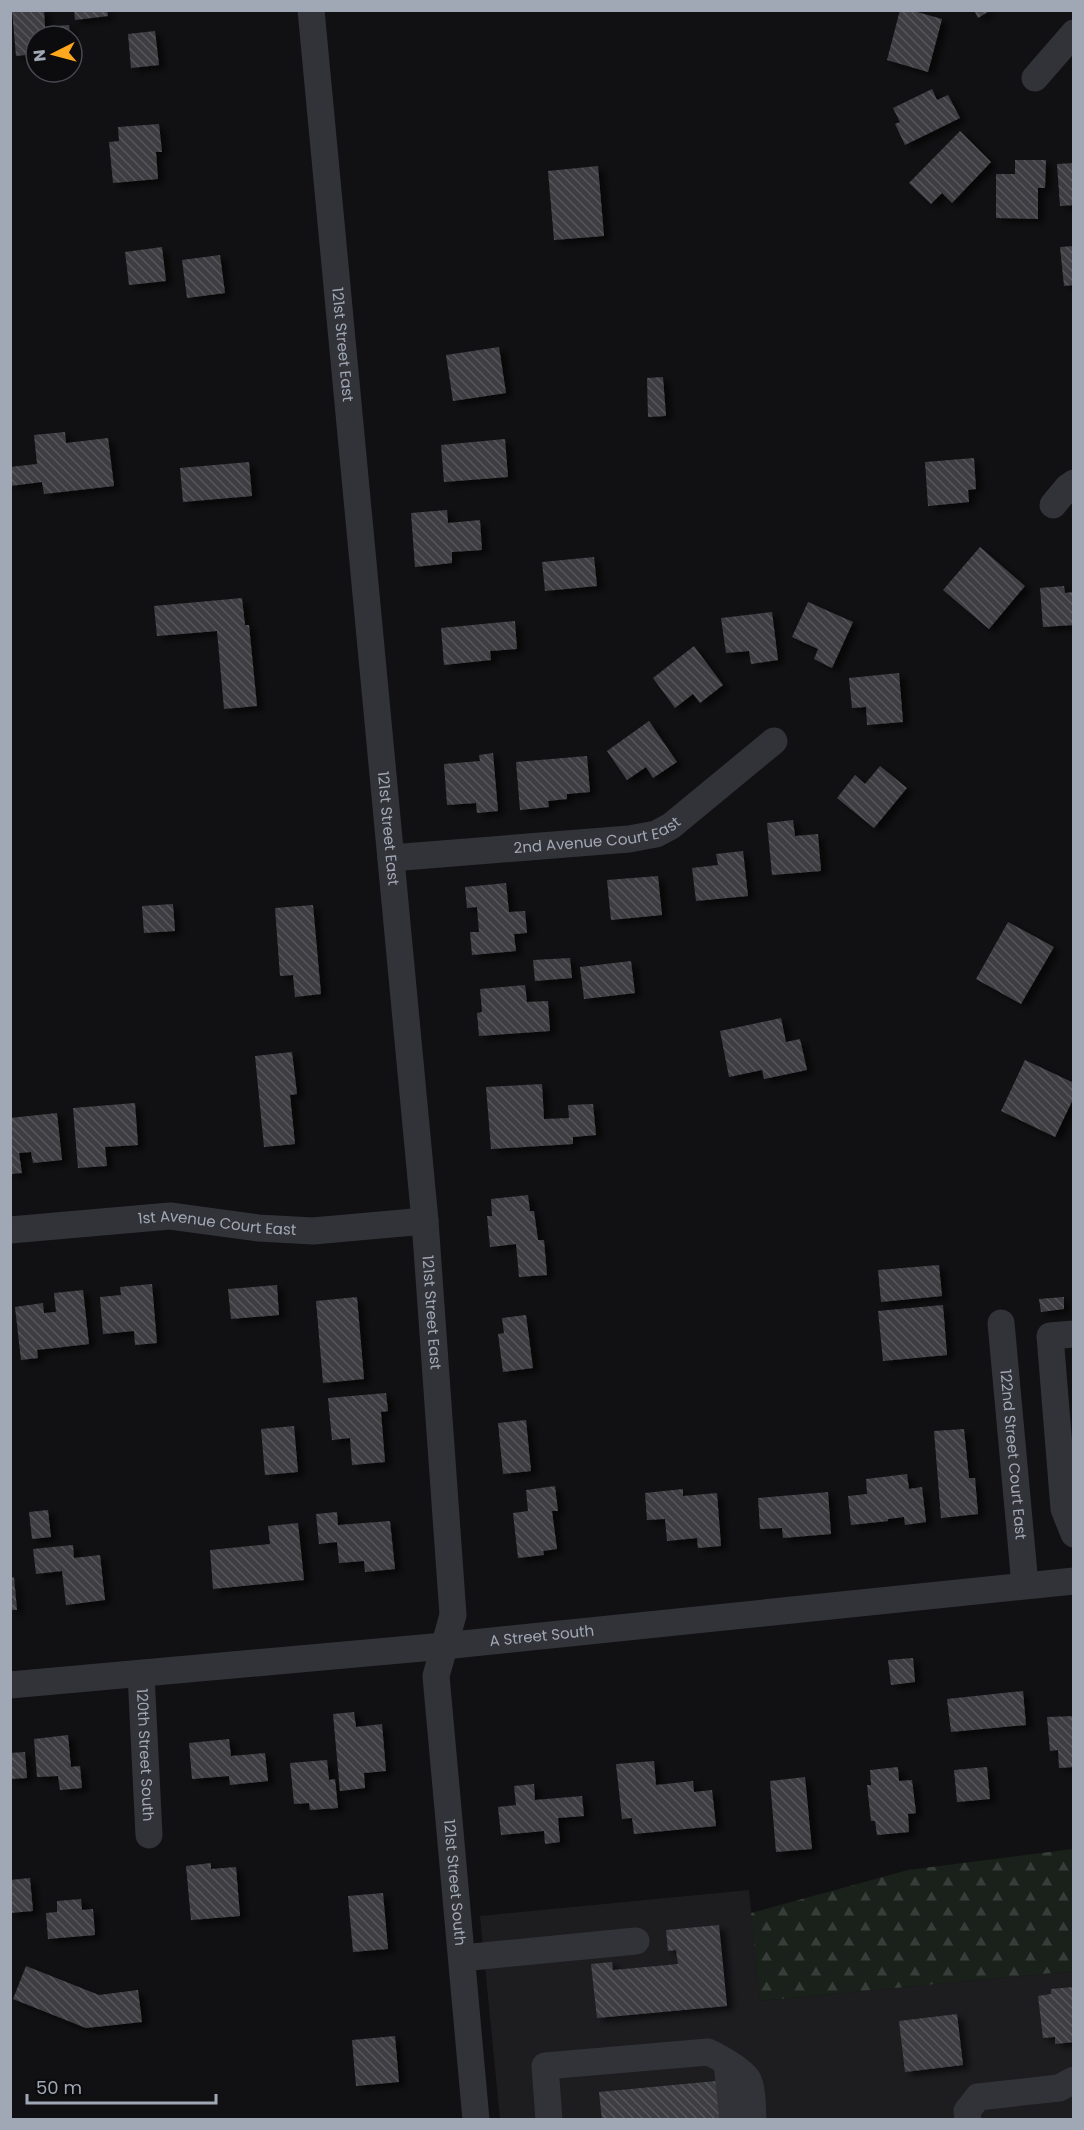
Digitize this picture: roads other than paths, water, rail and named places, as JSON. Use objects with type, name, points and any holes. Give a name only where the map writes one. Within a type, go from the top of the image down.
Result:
[{"type":"street","name":"121st Street East","points":[[311,10],[425,1221],[453,1615],[444,1646]]},
{"type":"street","points":[[1035,78],[1074,33]]},
{"type":"street","points":[[1053,505],[1074,483]]},
{"type":"street","name":"2nd Avenue Court East","points":[[391,858],[628,839],[656,834],[671,826],[774,741]]},
{"type":"street","name":"1st Avenue Court East","points":[[10,1230],[170,1216],[258,1228],[313,1231],[425,1221]]},
{"type":"street","name":"122nd Street Court East","points":[[1001,1323],[1025,1585]]},
{"type":"street","points":[[1074,1334],[1050,1336],[1064,1509],[1074,1534]]},
{"type":"street","name":"A Street South","points":[[10,1685],[444,1646],[1074,1581]]},
{"type":"street","name":"121st Street South","points":[[444,1646],[436,1676],[476,2120]]},
{"type":"street","name":"120th Street South","points":[[141,1674],[149,1835]]},
{"type":"street","points":[[462,1958],[636,1941]]},
{"type":"street","points":[[549,2120],[545,2066],[708,2052],[718,2056],[745,2075],[749,2081],[753,2120]]},
{"type":"street","points":[[727,2063],[733,2120]]},
{"type":"street","points":[[968,2120],[967,2111],[978,2097],[1059,2088],[1074,2080]]}]
